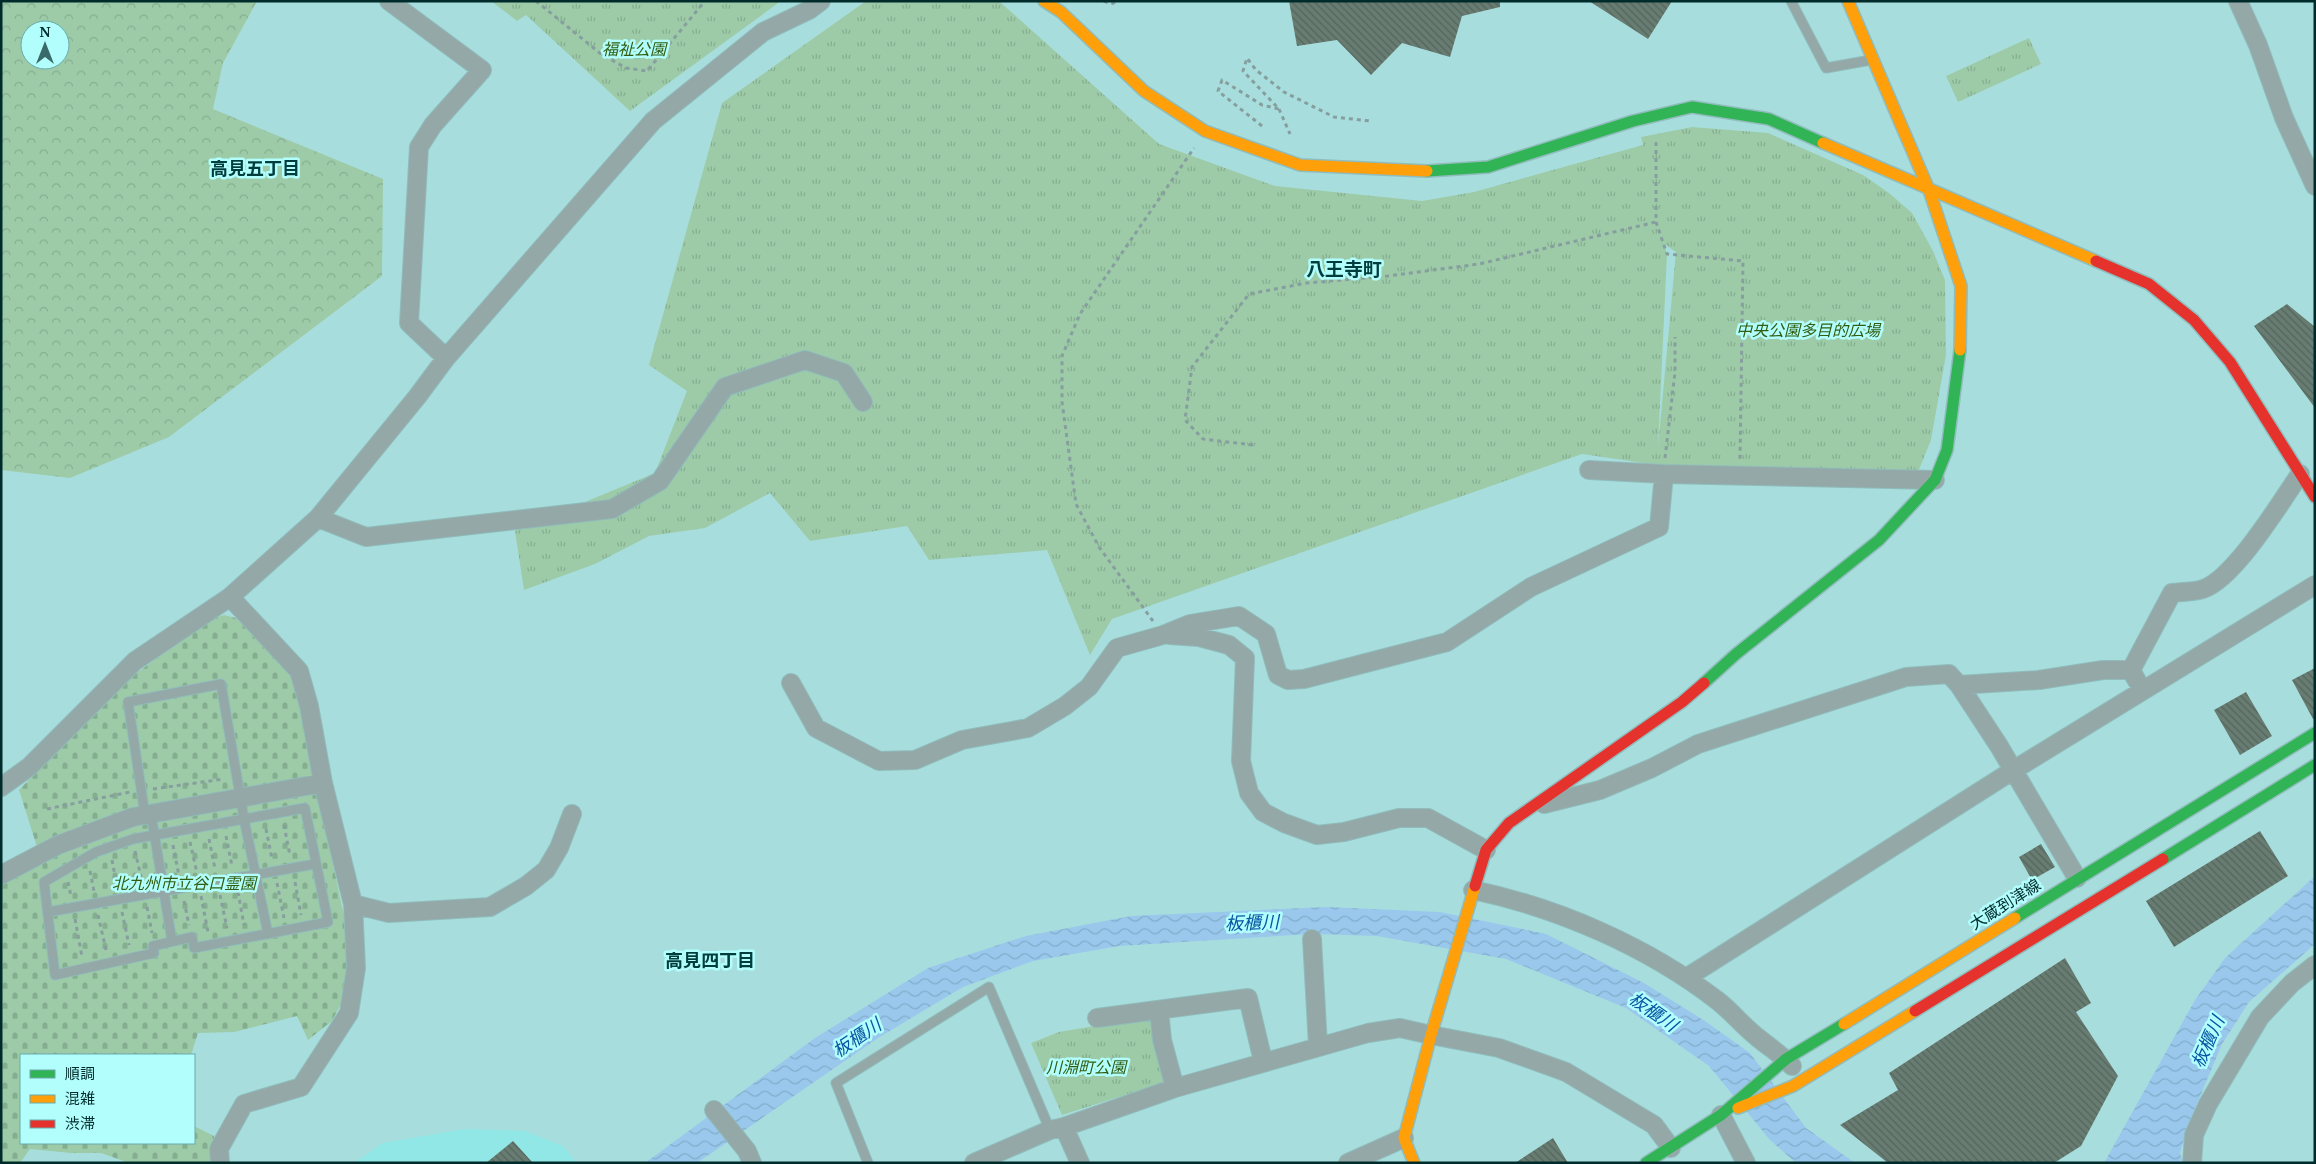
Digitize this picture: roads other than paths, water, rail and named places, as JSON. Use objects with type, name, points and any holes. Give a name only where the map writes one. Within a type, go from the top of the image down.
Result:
[{"type":"street","points":[[388,1],[482,70],[433,125],[419,147],[409,323],[446,358]]},
{"type":"street","points":[[1,787],[29,767],[135,661],[230,597],[318,518],[417,397],[446,358],[653,121],[763,32],[809,10],[821,1]]},
{"type":"street","points":[[1044,1],[1061,12],[1144,91],[1205,131],[1300,165],[1417,172],[1488,167],[1633,121],[1692,107],[1770,119],[1929,190],[2149,284],[2194,320],[2230,362],[2314,496]]},
{"type":"street","points":[[1414,1163],[1404,1138],[1431,1034],[1486,850],[1509,823],[1682,702],[1736,654],[1879,540],[1935,480],[1947,450],[1960,361],[1961,286],[1929,190],[1848,1]]},
{"type":"street","points":[[2238,1],[2258,45],[2284,118],[2315,186]]},
{"type":"street","points":[[318,518],[366,537],[612,509],[660,481],[725,387],[805,360],[844,373],[863,402]]},
{"type":"street","points":[[1589,470],[1664,474],[1740,474],[1935,480]]},
{"type":"street","points":[[791,683],[816,728],[879,761],[915,760],[962,740],[1028,728],[1065,706],[1088,687],[1118,648],[1163,635],[1190,624],[1239,616],[1266,634],[1278,674],[1288,680],[1304,679],[1447,642],[1531,587],[1659,527],[1664,474]]},
{"type":"street","points":[[2131,670],[2172,593],[2204,589],[2221,577],[2251,545],[2300,474]]},
{"type":"street","points":[[1686,978],[2012,771],[2315,585]]},
{"type":"street","points":[[220,1163],[219,1149],[244,1104],[301,1087],[349,1013],[356,968],[353,904],[323,783],[309,706],[299,671],[230,597]]},
{"type":"street","points":[[1163,635],[1198,637],[1229,644],[1245,658],[1241,761],[1249,793],[1263,812],[1317,836],[1344,832],[1399,818],[1428,818],[1486,850]]},
{"type":"street","points":[[1959,685],[2039,680],[2103,670],[2131,670]]},
{"type":"street","points":[[2131,670],[2143,690]]},
{"type":"street","points":[[1534,806],[1600,790],[1652,768],[1698,744],[1906,677],[1949,674],[1959,685],[1999,746],[2076,878]]},
{"type":"street","name":"大蔵到津線","points":[[1646,1163],[1722,1115],[1780,1063],[2076,878],[2315,733]]},
{"type":"street","name":"大蔵到津線","points":[[1722,1115],[1799,1083],[2315,765]]},
{"type":"street","points":[[1,874],[58,845],[148,814],[323,783]]},
{"type":"street","points":[[353,904],[389,913],[490,907],[526,886],[546,870],[559,848],[572,814]]},
{"type":"street","points":[[1472,895],[1501,896],[1546,911],[1616,939],[1686,978],[1719,1002],[1758,1038],[1799,1083]]},
{"type":"street","points":[[1312,939],[1318,1046]]},
{"type":"street","points":[[2192,1163],[2194,1135],[2208,1104],[2260,1017],[2292,983],[2315,965]]},
{"type":"street","points":[[1097,1018],[1248,998],[1264,1061]]},
{"type":"street","points":[[1159,1010],[1162,1040],[1175,1088]]},
{"type":"street","points":[[974,1163],[1057,1128],[1175,1088],[1318,1046],[1368,1033],[1400,1028],[1499,1048],[1566,1072],[1654,1124],[1671,1148]]},
{"type":"street","points":[[714,1110],[747,1151],[752,1163]]},
{"type":"street","points":[[1722,1115],[1744,1158],[1762,1163]]},
{"type":"street","points":[[1057,1128],[1080,1163]]},
{"type":"street","points":[[1348,1163],[1404,1138]]},
{"type":"lane","points":[[1791,1],[1826,68],[1874,60]]},
{"type":"lane","points":[[172,941],[128,702],[221,684],[244,819],[268,934]]},
{"type":"lane","points":[[305,808],[328,922],[194,948],[192,937],[153,946],[154,953],[56,974],[44,882],[96,852],[133,839],[244,819],[305,808]]},
{"type":"lane","points":[[48,912],[315,864]]},
{"type":"lane","points":[[868,1163],[836,1083],[989,987],[1057,1128]]},
{"type":"water","name":"板櫃川","points":[[2315,876],[2315,944],[2249,1002],[2222,1044],[2189,1123],[2180,1153],[2183,1163],[2104,1163],[2195,1000],[2225,958]]},
{"type":"water","name":"板櫃川","points":[[1327,907],[1440,912],[1546,934],[1644,983],[1705,1021],[1750,1053],[1806,1128],[1855,1163],[1796,1163],[1770,1140],[1709,1066],[1626,1008],[1506,959],[1377,936],[1311,934],[1119,946],[1033,961],[963,987],[878,1038],[697,1163],[645,1163],[815,1038],[928,968],[1026,936],[1131,916]]},
{"type":"district","name":"高見五丁目","points":[[255,169]]},
{"type":"district","name":"八王寺町","points":[[1344,269]]},
{"type":"district","name":"高見四丁目","points":[[710,961]]},
{"type":"park label","name":"福祉公園","points":[[634,49]]},
{"type":"park label","name":"中央公園多目的広場","points":[[1808,330]]},
{"type":"park label","name":"北九州市立谷口霊園","points":[[184,883]]},
{"type":"park label","name":"川淵町公園","points":[[1086,1067]]}]
